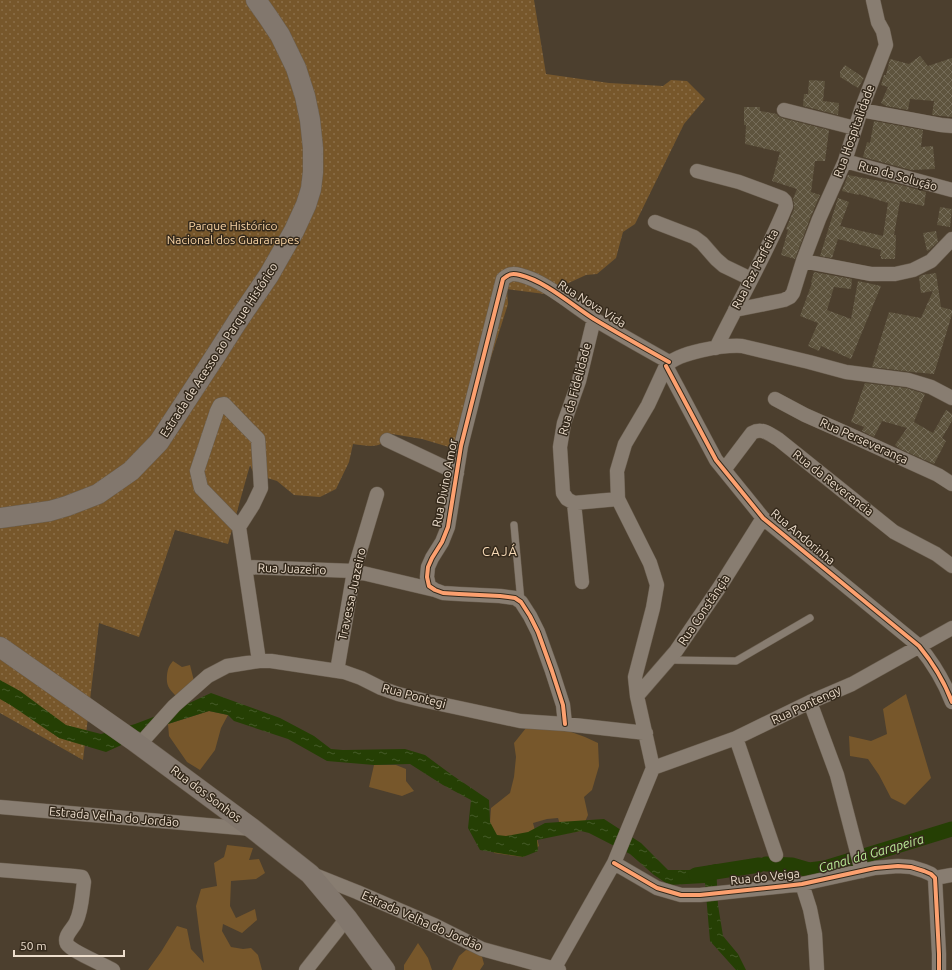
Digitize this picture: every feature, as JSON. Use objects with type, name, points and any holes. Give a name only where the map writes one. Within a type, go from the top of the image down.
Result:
[{"type":"main road","name":"Estrada de Acesso ao Parque Histórico","points":[[0,518],[50,511],[67,506],[98,494],[131,471],[159,442],[269,274],[294,232],[306,205],[311,189],[313,148],[310,120],[305,96],[296,68],[280,35],[256,0]]},
{"type":"main road","name":"Rua dos Sonhos","points":[[0,647],[103,719],[140,740],[310,874],[347,918],[385,970]]},
{"type":"street","name":"Rua Hospitalidade","points":[[735,310],[784,300],[793,294],[803,261],[819,219],[845,161],[861,110],[886,45],[883,31],[878,22],[873,0]]},
{"type":"street","points":[[784,110],[855,128]]},
{"type":"street","points":[[861,110],[952,126]]},
{"type":"street","name":"Rua da Solução","points":[[845,161],[952,190]]},
{"type":"street","name":"Rua Paz Perfeita","points":[[697,171],[739,182],[773,196],[782,198],[785,201],[786,206],[769,244],[716,348]]},
{"type":"street","points":[[655,222],[694,237],[702,243],[724,266],[751,279]]},
{"type":"street","points":[[803,261],[871,274],[895,274],[913,270],[931,261],[952,239]]},
{"type":"street","name":"Rua Nova Vida","points":[[503,279],[508,274],[514,274],[540,283],[594,319],[667,364]]},
{"type":"street","name":"Rua Divino Amor","points":[[435,590],[429,586],[427,577],[428,567],[442,542],[448,527],[461,446],[503,279]]},
{"type":"street","name":"Rua da Fidelidade","points":[[574,503],[567,499],[563,493],[560,447],[564,423],[579,381],[594,319]]},
{"type":"street","points":[[556,969],[616,858],[653,768],[637,696],[635,677],[653,608],[657,585],[650,563],[618,499],[617,472],[625,444],[648,404],[667,364],[691,353],[716,348],[742,346],[846,372],[908,380],[931,387],[952,398]]},
{"type":"street","name":"Rua Andorinha","points":[[667,364],[716,460],[763,518],[919,646],[931,662],[948,690],[952,702]]},
{"type":"street","name":"Rua Perseverança","points":[[775,399],[805,415],[938,475],[952,484]]},
{"type":"street","points":[[224,404],[258,439],[260,488],[253,505],[239,527],[201,488],[197,471],[217,411],[220,405],[224,404]]},
{"type":"street","name":"Rua da Reverencia","points":[[724,470],[752,433],[761,430],[766,432],[894,532],[936,554],[952,566]]},
{"type":"street","name":"Rua Divino Amor","points":[[387,440],[457,473]]},
{"type":"street","name":"Travessa Juazeiro","points":[[337,671],[354,571],[377,494]]},
{"type":"street","points":[[582,582],[574,503],[618,499]]},
{"type":"street","name":"Rua Constânçia","points":[[637,696],[676,651],[719,588],[763,518]]},
{"type":"street","name":"Rua Juazeiro","points":[[239,527],[246,567],[354,571]]},
{"type":"street","points":[[246,567],[259,661]]},
{"type":"street","points":[[354,571],[443,593],[500,596],[515,598],[521,602],[538,632],[563,705],[565,724]]},
{"type":"street","name":"Rua Pontengy","points":[[653,768],[736,738],[810,702],[852,684],[952,628]]},
{"type":"street","name":"Rua Pontegi","points":[[140,740],[174,706],[208,676],[227,666],[259,661],[271,661],[344,672],[361,678],[381,688],[422,700],[520,721],[565,724],[646,733]]},
{"type":"street","points":[[810,702],[837,775],[862,871]]},
{"type":"street","points":[[736,738],[776,856]]},
{"type":"street","name":"Estrada Velha do Jordão","points":[[0,807],[253,829]]},
{"type":"street","name":"Rua do Veiga","points":[[616,858],[657,888],[681,895],[700,895],[802,884],[862,871],[898,866],[911,867],[930,875],[952,875]]},
{"type":"street","points":[[0,870],[82,877],[84,882],[79,912],[76,922],[67,935],[66,940],[68,945],[74,950],[113,970]]},
{"type":"street","name":"Estrada Velha do Jordão","points":[[310,874],[358,892],[436,926],[482,949],[556,969]]},
{"type":"street","points":[[930,875],[939,954],[938,970]]},
{"type":"street","points":[[802,884],[810,909],[817,970]]},
{"type":"street","points":[[306,970],[347,918]]},
{"type":"lane","points":[[514,525],[521,602]]},
{"type":"lane","points":[[669,660],[736,661],[810,618]]},
{"type":"green space","name":"Parque Histórico Nacional dos Guararapes","points":[[0,0],[534,0],[546,74],[609,83],[663,86],[671,80],[687,81],[705,99],[684,124],[635,224],[623,232],[616,258],[597,274],[586,275],[562,286],[560,296],[507,289],[508,304],[467,433],[449,447],[422,439],[392,434],[388,439],[379,445],[370,446],[353,444],[349,462],[336,489],[320,497],[294,495],[277,481],[254,474],[250,465],[228,544],[175,530],[139,637],[99,623],[83,760],[0,713]]},
{"type":"green space","points":[[173,661],[182,667],[190,665],[194,681],[177,697],[170,689],[167,682],[168,669]]},
{"type":"green space","points":[[906,694],[931,778],[905,805],[891,798],[879,775],[868,759],[850,756],[849,736],[871,741],[887,734],[883,709]]},
{"type":"green space","points":[[209,711],[228,715],[221,728],[215,750],[200,770],[187,762],[169,736],[168,724]]},
{"type":"green space","points":[[526,728],[563,729],[598,743],[599,766],[592,790],[584,797],[588,815],[581,831],[563,834],[558,818],[533,823],[539,846],[523,857],[494,853],[490,822],[491,808],[510,793],[514,777],[516,757],[514,743]]},
{"type":"green space","points":[[374,765],[396,765],[406,769],[406,781],[414,791],[402,796],[369,787]]},
{"type":"green space","points":[[227,845],[253,848],[249,860],[259,859],[265,873],[256,879],[231,881],[230,906],[236,918],[255,909],[257,920],[242,933],[223,924],[222,931],[231,947],[243,949],[251,948],[258,955],[262,970],[148,970],[177,926],[187,929],[191,949],[204,963],[196,906],[201,889],[217,886],[214,863],[224,857]]},
{"type":"green space","points":[[418,943],[428,958],[432,970],[404,970],[404,965]]},
{"type":"green space","points":[[466,950],[481,953],[484,964],[480,970],[452,970],[459,956]]},
{"type":"water","points":[[0,680],[20,691],[66,725],[101,734],[135,724],[185,705],[211,693],[280,718],[314,736],[331,749],[405,749],[425,755],[489,800],[490,822],[497,835],[506,836],[528,832],[545,823],[604,819],[641,843],[668,870],[689,870],[716,864],[718,905],[723,936],[738,954],[746,970],[736,970],[710,941],[705,883],[669,885],[654,875],[630,854],[589,833],[581,831],[537,840],[538,851],[523,857],[480,850],[468,828],[471,800],[443,785],[410,764],[374,765],[327,761],[288,739],[234,721],[228,715],[209,711],[168,724],[106,752],[59,738],[0,699]]},
{"type":"building","points":[[920,56],[928,66],[952,58],[952,117],[932,115],[934,101],[910,99],[908,110],[886,106],[881,103],[888,87],[881,85],[884,75],[886,75],[890,59],[909,64]]},
{"type":"building","points":[[845,65],[864,78],[858,88],[840,77],[840,72]]},
{"type":"building","points":[[809,80],[825,81],[823,101],[839,103],[838,115],[803,106],[804,94],[808,94]]},
{"type":"building","points":[[744,107],[760,107],[760,111],[777,114],[782,118],[829,130],[825,161],[815,161],[811,192],[820,195],[795,259],[781,255],[788,230],[786,229],[794,209],[793,199],[797,189],[772,181],[780,152],[745,144],[746,125],[744,125]]},
{"type":"building","points":[[874,121],[923,130],[921,147],[933,146],[935,169],[911,170],[863,157],[867,142],[870,143]]},
{"type":"building","points":[[848,175],[901,185],[926,192],[924,206],[900,201],[894,235],[896,235],[895,259],[881,259],[881,250],[838,239],[832,258],[820,256],[838,198],[849,202],[840,226],[883,236],[888,203],[859,194],[842,191]]},
{"type":"building","points":[[940,207],[952,209],[950,227],[937,225]]},
{"type":"building","points":[[936,231],[938,242],[927,251],[923,233]]},
{"type":"building","points":[[814,272],[852,279],[851,289],[834,287],[827,310],[851,319],[858,281],[881,286],[851,359],[821,346],[819,351],[808,346],[818,323],[800,316],[812,283]]},
{"type":"building","points":[[936,273],[941,307],[952,310],[952,314],[934,374],[872,367],[889,312],[921,318],[933,291],[921,293],[919,277],[922,275]]},
{"type":"building","points":[[865,383],[906,388],[925,394],[914,422],[933,433],[946,410],[952,414],[952,421],[942,438],[946,441],[934,464],[900,449],[895,445],[907,428],[882,421],[874,437],[862,431],[864,427],[851,422]]},
{"type":"waterway","name":"Canal da Garapeira","points":[[766,864],[792,865],[809,870],[825,868],[952,829]]},
{"type":"waterway","name":"Canal da Garapeira","points":[[696,875],[759,865]]},
{"type":"cycle path","points":[[565,724],[563,705],[538,632],[521,602],[515,598],[500,596],[443,593],[429,586],[427,577],[428,567],[442,542],[448,527],[461,446],[503,279],[509,275],[515,274],[539,282],[594,319],[669,362]]},
{"type":"cycle path","points":[[666,366],[716,460],[763,518],[919,646],[938,672],[952,702]]},
{"type":"cycle path","points":[[614,863],[657,888],[681,895],[700,895],[802,884],[875,868],[898,866],[911,867],[924,871],[931,874],[935,878],[939,970]]},
{"type":"district","name":"CAJÁ","points":[[500,551]]}]
